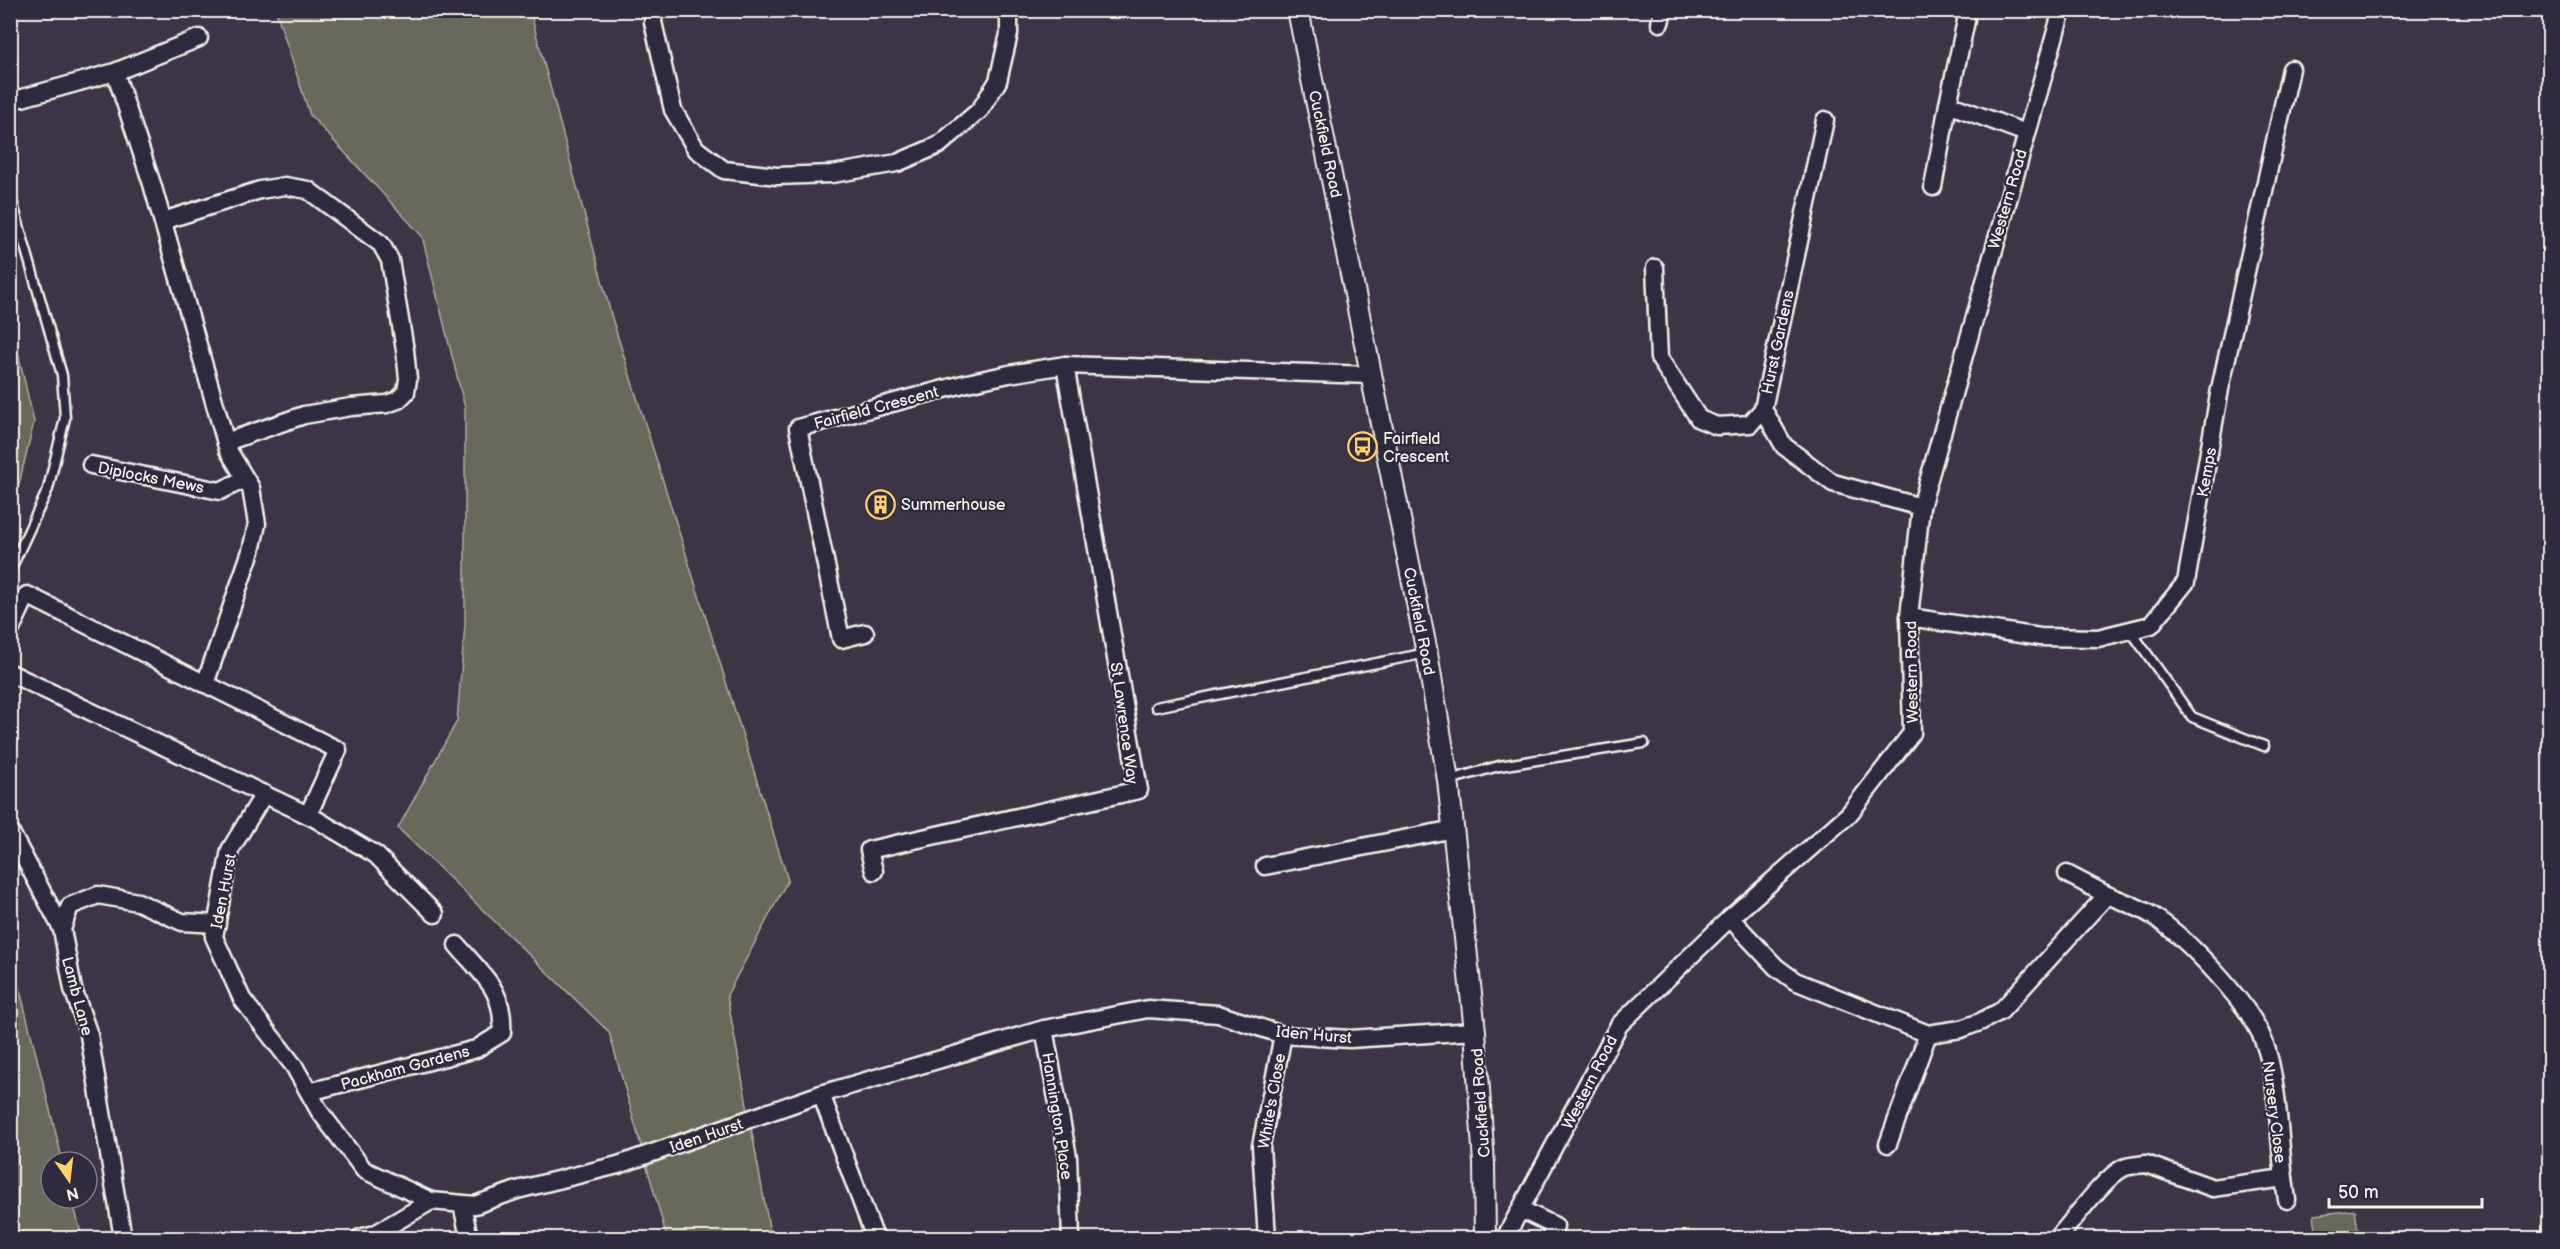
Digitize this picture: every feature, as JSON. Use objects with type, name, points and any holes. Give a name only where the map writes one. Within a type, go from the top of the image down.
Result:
[{"type":"street","points":[[654,10],[654,22],[673,110],[696,148],[724,170],[777,176],[832,174],[897,163],[939,145],[980,111],[998,81],[1009,34],[1009,10]]},
{"type":"street","name":"Cuckfield Road","points":[[1298,10],[1427,653],[1448,780],[1475,1031],[1484,1164],[1485,1239]]},
{"type":"street","name":"Western Road","points":[[1505,1239],[1619,1025],[1730,918],[1849,814],[1912,733],[1910,617],[1921,507],[2062,10]]},
{"type":"street","points":[[1933,187],[1966,21]]},
{"type":"street","points":[[22,98],[115,72],[199,38]]},
{"type":"street","name":"Kemps","points":[[1910,617],[2040,637],[2098,638],[2151,625],[2187,582],[2220,389],[2291,69]]},
{"type":"street","points":[[115,72],[163,221],[228,450],[251,488],[256,524],[251,551],[205,684]]},
{"type":"street","points":[[1948,104],[2026,133]]},
{"type":"street","name":"Hurst Gardens","points":[[1825,120],[1763,409],[1784,446],[1833,483],[1921,507]]},
{"type":"street","points":[[163,221],[260,190],[285,186],[308,190],[381,244],[390,260],[405,350],[408,379],[406,392],[398,400],[387,404],[304,415],[226,442]]},
{"type":"street","points":[[1655,268],[1659,358],[1699,420],[1717,426],[1750,424],[1763,409]]},
{"type":"street","name":"Fairfield Crescent","points":[[865,633],[841,639],[798,428],[999,376],[1065,365],[1372,375]]},
{"type":"street","name":"St Lawrence Way","points":[[874,872],[869,850],[1138,790],[1065,365]]},
{"type":"street","name":"Diplocks Mews","points":[[91,465],[220,490],[245,478]]},
{"type":"street","points":[[10,631],[27,595],[338,750],[308,815]]},
{"type":"street","points":[[10,673],[308,815],[376,855],[435,914]]},
{"type":"street","name":"Iden Hurst","points":[[264,794],[230,850],[214,937],[242,999],[294,1066],[320,1112],[364,1170],[431,1201],[475,1205],[517,1190],[618,1165],[821,1094],[1044,1029],[1149,1009],[1218,1014],[1283,1035],[1350,1039],[1475,1031]]},
{"type":"street","points":[[1265,866],[1454,829]]},
{"type":"street","name":"Lamb Lane","points":[[10,831],[62,928],[73,989],[89,1035],[123,1239]]},
{"type":"street","name":"Nursery Close","points":[[2060,1239],[2061,1233],[2112,1176],[2123,1168],[2134,1165],[2146,1164],[2213,1188],[2284,1178],[2270,1062],[2264,1041],[2254,1022],[2185,939],[2151,914],[2067,874]]},
{"type":"street","points":[[62,928],[70,906],[98,895],[138,902],[182,922],[217,924]]},
{"type":"street","points":[[1730,918],[1776,967],[1795,981],[1928,1034],[1961,1029],[1980,1023],[2001,1011],[2107,895]]},
{"type":"street","name":"Packham Gardens","points":[[309,1092],[476,1048],[502,1033],[503,1013],[495,989],[457,945]]},
{"type":"street","name":"Hannington Place","points":[[1044,1029],[1068,1157],[1071,1239]]},
{"type":"street","points":[[1888,1144],[1928,1034]]},
{"type":"street","name":"White's Close","points":[[1267,1239],[1261,1146],[1283,1035]]},
{"type":"street","points":[[821,1094],[874,1239]]},
{"type":"street","points":[[2284,1178],[2287,1200]]},
{"type":"street","points":[[360,1239],[375,1234],[431,1201]]},
{"type":"street","points":[[462,1204],[469,1239]]},
{"type":"street","points":[[1522,1210],[1555,1226],[1550,1239]]},
{"type":"lane","points":[[10,194],[62,375],[65,418],[48,489],[10,571]]},
{"type":"lane","points":[[2130,630],[2192,717],[2264,746]]},
{"type":"lane","points":[[1156,707],[1427,653]]},
{"type":"lane","points":[[1448,780],[1499,766],[1644,744]]},
{"type":"green space","points":[[276,11],[530,11],[612,318],[788,880],[727,995],[771,1238],[667,1238],[609,1032],[398,828],[457,721],[465,624],[465,408],[422,236],[310,115]]},
{"type":"green space","points":[[10,322],[34,422],[11,517]]},
{"type":"green space","points":[[10,960],[15,970],[60,1150],[39,1150],[39,1210],[75,1210],[82,1238],[11,1238]]},
{"type":"green space","points":[[2355,1210],[2359,1238],[2317,1238],[2314,1215]]},
{"type":"place","name":"Fairfield Crescent","points":[[1362,447]]},
{"type":"place","name":"Summerhouse","points":[[880,504]]}]
